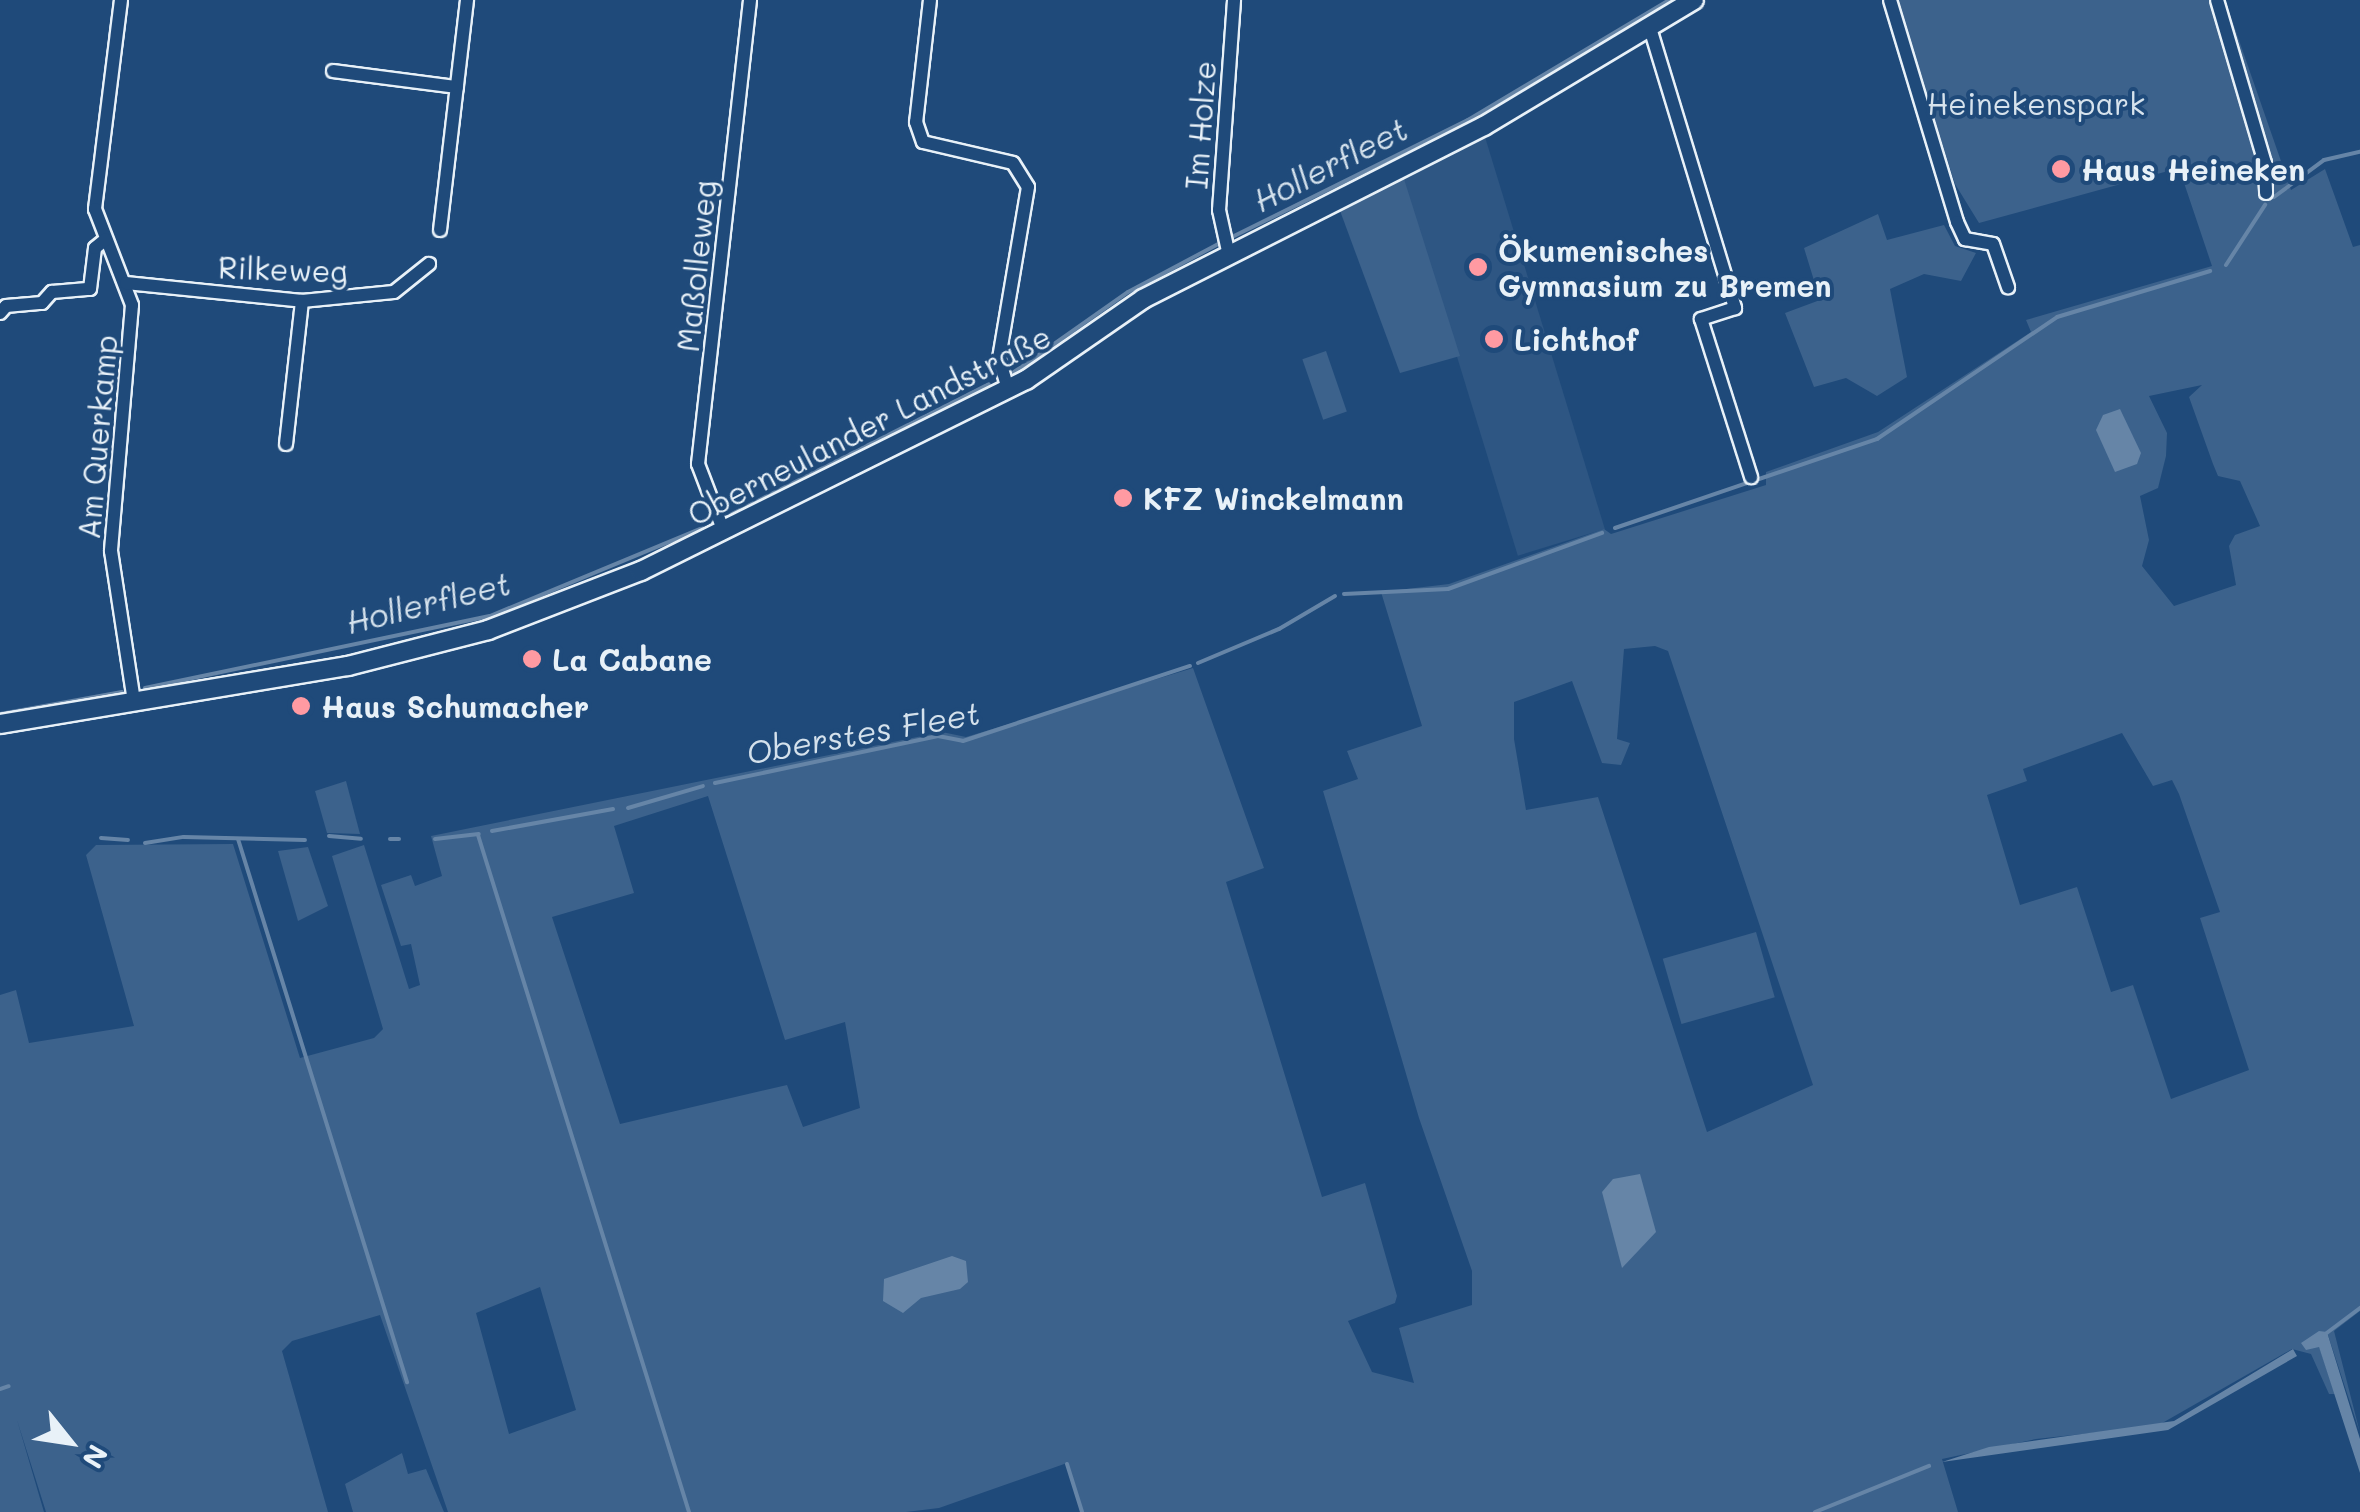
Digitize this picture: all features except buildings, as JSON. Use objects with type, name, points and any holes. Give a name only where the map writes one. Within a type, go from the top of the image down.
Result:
[{"type":"street","name":"Am Querkamp","points":[[121,0],[95,209],[126,283],[130,342],[111,551],[134,702]]},
{"type":"street","points":[[440,230],[467,0]]},
{"type":"street","name":"Maßolleweg","points":[[724,532],[698,464],[750,0]]},
{"type":"street","points":[[930,0],[916,122],[923,142],[1014,163],[1028,187],[999,358],[1008,389]]},
{"type":"street","name":"Im Holze","points":[[1224,244],[1234,0]]},
{"type":"street","name":"Oberneulander Landstraße","points":[[0,724],[348,666],[488,630],[724,532],[1055,364],[1224,244],[1484,126],[1694,0]]},
{"type":"street","points":[[1890,0],[1957,222],[1965,239],[1992,244],[2008,287]]},
{"type":"street","points":[[2217,0],[2264,163],[2266,192]]},
{"type":"street","points":[[1650,28],[1735,308],[1701,319],[1751,477]]},
{"type":"street","points":[[333,71],[457,87]]},
{"type":"street","name":"Am Querkamp","points":[[0,314],[6,306],[42,303],[52,292],[90,289],[94,248],[106,239]]},
{"type":"street","name":"Rilkeweg","points":[[126,283],[302,301],[394,292],[429,264]]},
{"type":"street","points":[[286,444],[302,301]]},
{"type":"shaded area","name":"Ökumenisches Gymnasium zu Bremen","points":[[1485,137],[1605,529],[1518,556],[1398,164]]},
{"type":"shaded area","points":[[2120,409],[2141,453],[2137,464],[2115,472],[2096,430],[2103,415]]},
{"type":"shaded area","points":[[1640,1174],[1656,1232],[1622,1268],[1602,1192],[1613,1179]]},
{"type":"shaded area","points":[[952,1256],[966,1261],[968,1282],[960,1289],[921,1298],[903,1313],[883,1301],[884,1279]]},
{"type":"shaded area","points":[[2319,1331],[2327,1332],[2360,1439],[2360,1473],[2319,1347],[2306,1350],[2301,1343]]},
{"type":"shaded area","points":[[2293,1349],[2297,1356],[2168,1430],[1942,1462],[1989,1447],[2174,1421]]},
{"type":"green space","name":"Heinekenspark","points":[[1897,0],[2225,0],[2291,190],[2325,169],[2353,247],[2360,245],[2360,1311],[2334,1331],[2360,1433],[2327,1332],[2308,1348],[2319,1346],[2335,1394],[2329,1394],[2311,1354],[2292,1349],[2157,1426],[2036,1439],[1942,1459],[1958,1512],[1082,1512],[1067,1463],[939,1508],[906,1512],[448,1512],[380,1315],[292,1341],[282,1351],[328,1512],[46,1512],[17,1420],[44,1512],[0,1512],[0,995],[16,990],[29,1043],[134,1026],[86,855],[96,845],[233,844],[300,1058],[374,1038],[383,1029],[332,856],[364,845],[409,989],[420,985],[411,944],[401,946],[381,885],[411,875],[415,886],[442,876],[431,836],[942,732],[966,737],[1193,668],[1264,868],[1226,882],[1322,1197],[1365,1183],[1397,1296],[1395,1303],[1348,1321],[1372,1372],[1414,1383],[1399,1328],[1472,1305],[1472,1271],[1419,1118],[1323,791],[1358,779],[1347,751],[1422,726],[1381,592],[1449,584],[1604,529],[1611,534],[1766,485],[1766,472],[1878,432],[2031,332],[2026,320],[2212,266],[2179,168],[1979,223],[1955,184]],"holes":[[[2202,385],[2189,397],[2213,464],[2218,476],[2240,481],[2260,526],[2235,535],[2229,546],[2236,585],[2174,606],[2142,566],[2149,540],[2140,496],[2158,488],[2167,433],[2149,396]],[[1655,646],[1668,651],[1813,1085],[1707,1132],[1598,797],[1526,810],[1514,739],[1514,702],[1572,681],[1602,763],[1621,765],[1630,743],[1617,739],[1624,649]],[[2122,733],[2153,786],[2172,780],[2220,912],[2200,918],[2249,1070],[2171,1099],[2133,985],[2111,992],[2077,887],[2020,905],[1987,795],[2027,781],[2023,769]],[[708,796],[785,1040],[845,1022],[860,1108],[803,1127],[787,1085],[620,1124],[552,917],[634,893],[614,826]],[[540,1287],[576,1410],[509,1434],[476,1313]]]},
{"type":"green space","points":[[1404,179],[1460,356],[1400,373],[1339,208]]},
{"type":"green space","points":[[1878,214],[1887,240],[1944,225],[1955,246],[1976,253],[1961,281],[1924,274],[1890,289],[1907,377],[1877,396],[1846,378],[1814,387],[1785,313],[1820,300],[1804,248]]},
{"type":"green space","points":[[1326,351],[1347,412],[1323,420],[1302,359]]},
{"type":"green space","points":[[346,781],[360,834],[327,833],[315,791]]},
{"type":"green space","points":[[308,847],[328,906],[298,921],[278,851]]},
{"type":"green space","points":[[1756,932],[1775,997],[1682,1024],[1663,959]]},
{"type":"green space","points":[[402,1453],[408,1474],[426,1469],[444,1512],[353,1512],[345,1484]]},
{"type":"waterway","name":"Hollerfleet","points":[[1230,238],[1468,120],[1669,0]]},
{"type":"waterway","name":"Oberstes Fleet","points":[[2274,197],[2324,160],[2360,152]]},
{"type":"waterway","name":"Oberstes Fleet","points":[[2226,265],[2265,205]]},
{"type":"waterway","name":"Hollerfleet","points":[[1014,372],[1128,292],[1222,242]]},
{"type":"waterway","name":"Oberstes Fleet","points":[[1759,479],[1877,439],[2057,317],[2210,271]]},
{"type":"waterway","name":"Hollerfleet","points":[[728,516],[989,384]]},
{"type":"waterway","name":"Oberstes Fleet","points":[[1615,528],[1747,483]]},
{"type":"waterway","name":"Hollerfleet","points":[[145,688],[490,616],[710,525]]},
{"type":"waterway","name":"Oberstes Fleet","points":[[1344,594],[1448,589],[1602,533]]},
{"type":"waterway","name":"Oberstes Fleet","points":[[1198,663],[1279,629],[1335,596]]},
{"type":"waterway","name":"Oberstes Fleet","points":[[715,783],[938,736],[963,741],[1190,666]]},
{"type":"waterway","name":"Hollerfleet","points":[[0,714],[122,692]]},
{"type":"waterway","name":"Oberstes Fleet","points":[[628,808],[703,786]]},
{"type":"waterway","name":"Oberstes Fleet","points":[[492,831],[613,809]]},
{"type":"waterway","name":"Oberstes Fleet","points":[[435,839],[479,834]]},
{"type":"waterway","points":[[478,835],[689,1512]]},
{"type":"waterway","name":"Oberstes Fleet","points":[[329,836],[361,839]]},
{"type":"waterway","name":"Oberstes Fleet","points":[[145,843],[184,837],[305,840]]},
{"type":"waterway","name":"Oberstes Fleet","points":[[101,838],[128,840]]},
{"type":"waterway","points":[[238,839],[407,1382]]},
{"type":"waterway","name":"Oberstes Fleet","points":[[390,839],[399,839]]},
{"type":"waterway","points":[[2324,1335],[2360,1308]]},
{"type":"waterway","points":[[0,1389],[9,1386]]},
{"type":"waterway","points":[[1067,1464],[1082,1512]]},
{"type":"waterway","points":[[1815,1512],[1929,1466]]},
{"type":"place","name":"Haus Heineken","points":[[2061,169]]},
{"type":"place","name":"Ökumenisches Gymnasium zu Bremen","points":[[1478,267]]},
{"type":"place","name":"Lichthof","points":[[1494,339]]},
{"type":"place","name":"KFZ Winckelmann","points":[[1123,498]]},
{"type":"place","name":"La Cabane","points":[[532,659]]},
{"type":"place","name":"Haus Schumacher","points":[[301,706]]}]
